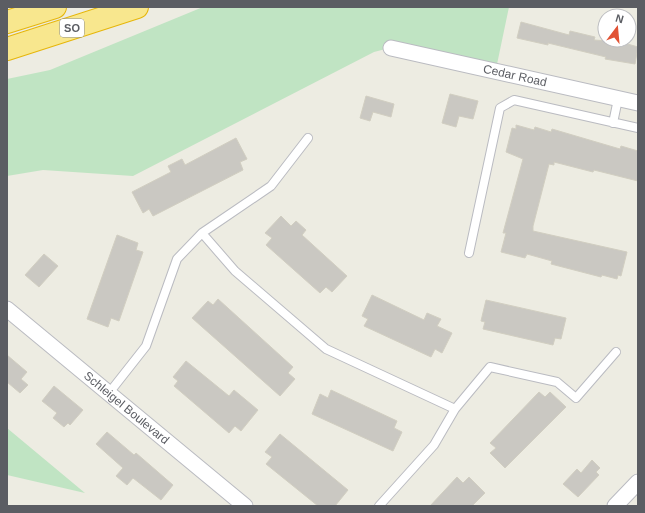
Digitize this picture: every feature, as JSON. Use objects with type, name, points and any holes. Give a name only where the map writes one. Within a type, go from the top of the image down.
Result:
[{"type":"highway","name":"SO","points":[[7,22],[55,7]]},
{"type":"highway","name":"SO","points":[[7,49],[137,7]]},
{"type":"street","name":"Cedar Road","points":[[391,48],[638,103]]},
{"type":"street","name":"Schleigel Boulevard","points":[[7,309],[245,506]]},
{"type":"street","points":[[615,506],[638,482]]},
{"type":"lane","points":[[613,122],[618,99]]},
{"type":"lane","points":[[468,253],[500,108],[514,100],[638,128]]},
{"type":"lane","points":[[109,393],[146,346],[177,259],[202,233],[271,186],[308,138]]},
{"type":"lane","points":[[202,233],[235,270],[326,349],[455,410]]},
{"type":"lane","points":[[379,506],[434,445],[455,410],[490,367],[558,382],[576,398],[616,352]]},
{"type":"green space","points":[[203,7],[509,7],[496,69],[397,46],[374,52],[133,176],[43,170],[7,176],[7,79],[50,70]]},
{"type":"green space","points":[[7,428],[85,493],[7,475]]},
{"type":"building","points":[[521,22],[569,35],[570,31],[595,37],[594,40],[597,40],[597,48],[638,47],[635,64],[605,59],[606,57],[548,43],[548,45],[517,38]]},
{"type":"building","points":[[450,94],[478,101],[473,119],[459,116],[456,127],[442,123]]},
{"type":"building","points":[[366,96],[394,104],[391,117],[373,112],[370,121],[360,118]]},
{"type":"building","points":[[516,125],[534,130],[535,127],[551,132],[552,129],[620,149],[621,146],[638,151],[638,181],[554,162],[554,165],[549,164],[533,226],[533,231],[627,252],[621,276],[618,275],[617,279],[602,275],[601,277],[551,264],[552,261],[527,254],[525,258],[501,252],[506,233],[503,233],[523,159],[506,152],[512,128],[516,129]]},
{"type":"building","points":[[236,138],[247,159],[240,162],[243,170],[153,216],[149,209],[143,213],[132,192],[171,172],[168,166],[182,159],[185,165]]},
{"type":"building","points":[[281,216],[291,226],[296,221],[306,230],[302,235],[347,276],[332,292],[326,287],[320,293],[266,245],[272,238],[265,233]]},
{"type":"building","points":[[117,235],[138,243],[136,250],[143,252],[119,321],[111,318],[108,327],[87,319]]},
{"type":"building","points":[[44,254],[58,266],[39,287],[25,275]]},
{"type":"building","points":[[372,295],[424,320],[427,313],[441,319],[437,326],[452,333],[442,353],[435,349],[431,357],[364,326],[368,319],[362,316]]},
{"type":"building","points":[[218,299],[293,367],[288,373],[295,379],[280,396],[192,318],[208,301],[213,305]]},
{"type":"building","points":[[486,300],[566,318],[561,339],[555,338],[553,345],[483,329],[485,322],[481,321]]},
{"type":"building","points":[[7,355],[27,372],[21,379],[28,385],[20,393],[7,382]]},
{"type":"building","points":[[186,361],[229,396],[234,390],[258,410],[241,431],[235,426],[229,433],[174,386],[178,381],[173,377]]},
{"type":"building","points":[[54,386],[83,410],[70,425],[68,423],[64,427],[53,418],[57,413],[42,401]]},
{"type":"building","points":[[331,390],[397,421],[394,428],[402,432],[393,451],[312,414],[320,394],[328,398]]},
{"type":"building","points":[[539,392],[545,397],[550,392],[566,407],[505,468],[490,453],[496,448],[490,443]]},
{"type":"building","points":[[107,432],[134,455],[136,453],[173,485],[161,500],[133,478],[127,485],[116,476],[123,468],[96,444]]},
{"type":"building","points":[[280,434],[348,490],[335,506],[318,506],[266,464],[272,457],[265,452]]},
{"type":"building","points":[[592,460],[600,468],[596,472],[599,475],[578,497],[563,484],[577,469],[581,473]]},
{"type":"building","points":[[457,477],[463,483],[469,477],[485,493],[472,506],[430,506]]}]
